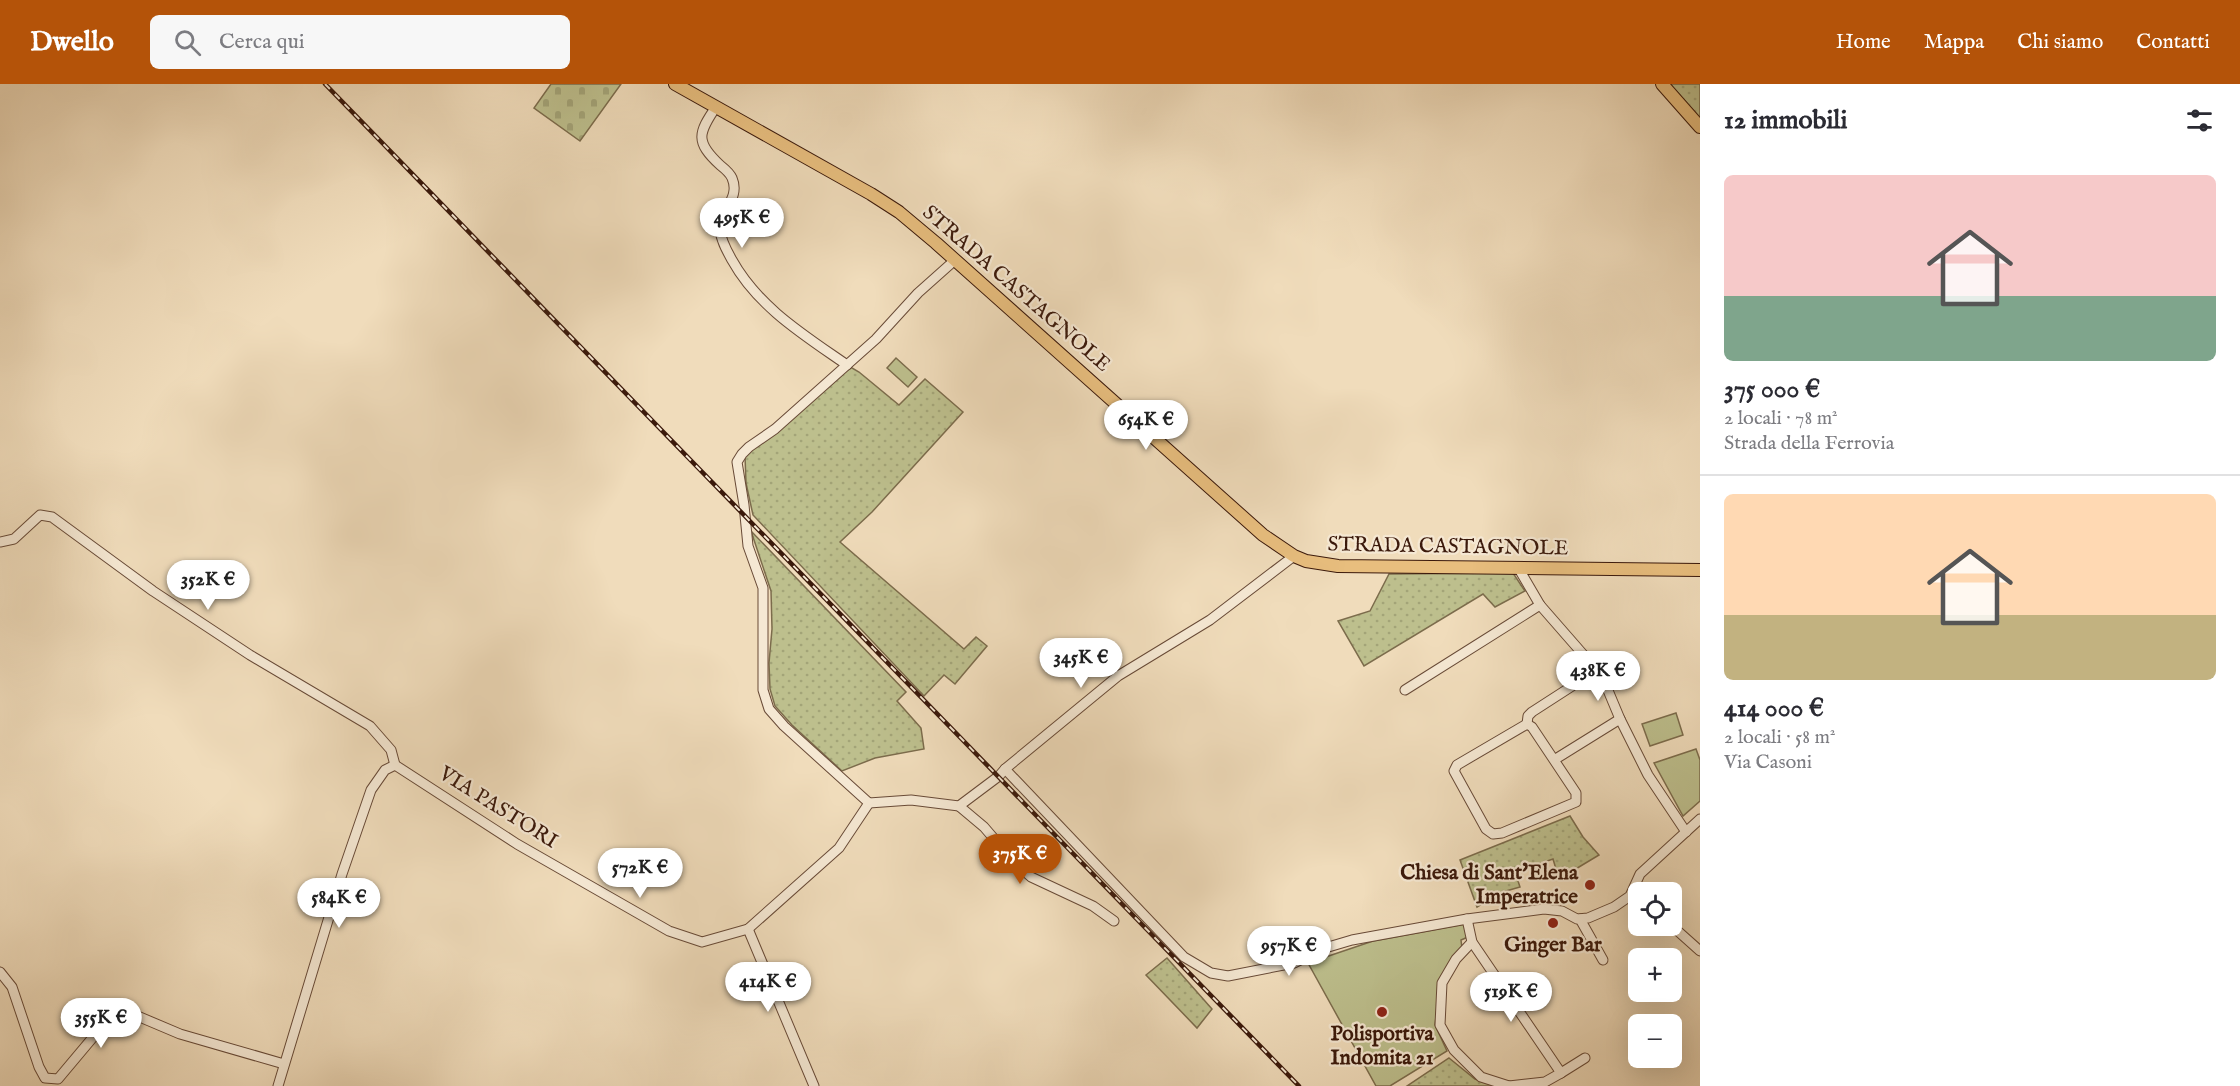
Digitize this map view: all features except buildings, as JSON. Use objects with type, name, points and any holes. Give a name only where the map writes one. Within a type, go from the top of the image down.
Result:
[{"type":"main road","name":"STRADA CASTAGNOLE","points":[[675,84],[885,202],[955,260],[1235,511],[1271,541],[1294,556],[1306,561],[1338,566],[1700,570]]},
{"type":"main road","points":[[1662,84],[1700,127]]},
{"type":"street","points":[[716,107],[702,128],[701,138],[707,152],[728,172],[734,183],[734,195],[721,223],[723,241],[728,252],[765,305],[847,365]]},
{"type":"street","points":[[955,260],[918,293],[876,339],[775,429],[742,454],[737,462],[748,546],[764,588],[763,690],[769,709],[791,733],[869,803],[911,800],[959,806],[984,827],[1014,862],[1031,877],[1093,906],[1114,921]]},
{"type":"street","points":[[0,542],[14,539],[40,515],[52,516],[153,591],[250,656],[370,726],[391,750],[396,765],[385,770],[370,790],[342,874],[278,1086]]},
{"type":"street","points":[[959,806],[999,776],[1118,676],[1210,620],[1294,556]]},
{"type":"street","points":[[1519,569],[1540,605],[1602,676],[1648,775],[1686,832]]},
{"type":"street","points":[[1406,690],[1540,605]]},
{"type":"street","points":[[1527,724],[1528,716],[1532,712],[1597,670]]},
{"type":"street","points":[[1554,760],[1620,719]]},
{"type":"street","points":[[1527,724],[1532,727],[1575,793],[1576,802],[1493,834],[1486,829],[1454,771],[1457,765],[1527,724]]},
{"type":"street","name":"VIA PASTORI","points":[[396,765],[517,844],[669,931],[702,942],[748,929],[839,848],[869,803]]},
{"type":"street","points":[[1005,769],[1184,957],[1211,973],[1228,976],[1285,965],[1302,960],[1325,948],[1352,940],[1467,919],[1544,909],[1562,911],[1580,919],[1604,960]]},
{"type":"street","points":[[1639,882],[1640,874],[1700,819]]},
{"type":"street","points":[[1580,919],[1614,907],[1628,897]]},
{"type":"street","points":[[1467,919],[1472,942],[1561,1073]]},
{"type":"street","points":[[748,929],[814,1086]]},
{"type":"street","points":[[1682,935],[1700,951]]},
{"type":"street","points":[[1472,942],[1456,960],[1442,983],[1440,1025],[1454,1050],[1481,1077],[1509,1086],[1545,1082],[1585,1058]]},
{"type":"street","points":[[0,972],[12,987],[39,1067],[45,1078],[58,1079],[110,1017],[128,1011],[180,1034],[284,1064]]},
{"type":"green space","points":[[551,84],[621,84],[580,141],[534,108]]},
{"type":"green space","points":[[1670,84],[1700,84],[1700,118]]},
{"type":"green space","points":[[896,358],[917,377],[908,387],[887,368]]},
{"type":"green space","points":[[847,365],[899,405],[925,379],[963,412],[872,512],[840,542],[964,649],[976,637],[987,646],[955,684],[944,675],[924,696],[753,515],[746,483],[745,456]]},
{"type":"green space","points":[[751,531],[906,692],[897,701],[921,728],[924,749],[875,758],[842,771],[775,706],[770,689],[769,663],[772,629],[771,591]]},
{"type":"green space","points":[[1513,573],[1525,591],[1495,607],[1483,594],[1364,666],[1338,621],[1370,611],[1389,574]]},
{"type":"green space","points":[[1676,713],[1683,735],[1650,746],[1642,724]]},
{"type":"green space","points":[[1696,749],[1700,760],[1700,801],[1683,816],[1654,763]]},
{"type":"green space","points":[[1570,816],[1583,837],[1599,855],[1559,879],[1553,859],[1515,872],[1520,887],[1499,893],[1477,907],[1460,860]]},
{"type":"green space","name":"Polisportiva Indomita 21","points":[[1465,924],[1468,937],[1461,940],[1462,948],[1440,983],[1435,1025],[1447,1051],[1390,1086],[1376,1086],[1308,963],[1373,941]]},
{"type":"green space","points":[[1167,958],[1212,1009],[1197,1028],[1146,975]]},
{"type":"green space","points":[[1449,1058],[1475,1079],[1498,1086],[1407,1086]]},
{"type":"railway","points":[[325,84],[1299,1086]]},
{"type":"place","name":"Chiesa di Sant'Elena Imperatrice","points":[[1590,885]]},
{"type":"place","name":"Ginger Bar","points":[[1553,923]]},
{"type":"place","name":"Polisportiva Indomita 21","points":[[1382,1012]]}]
